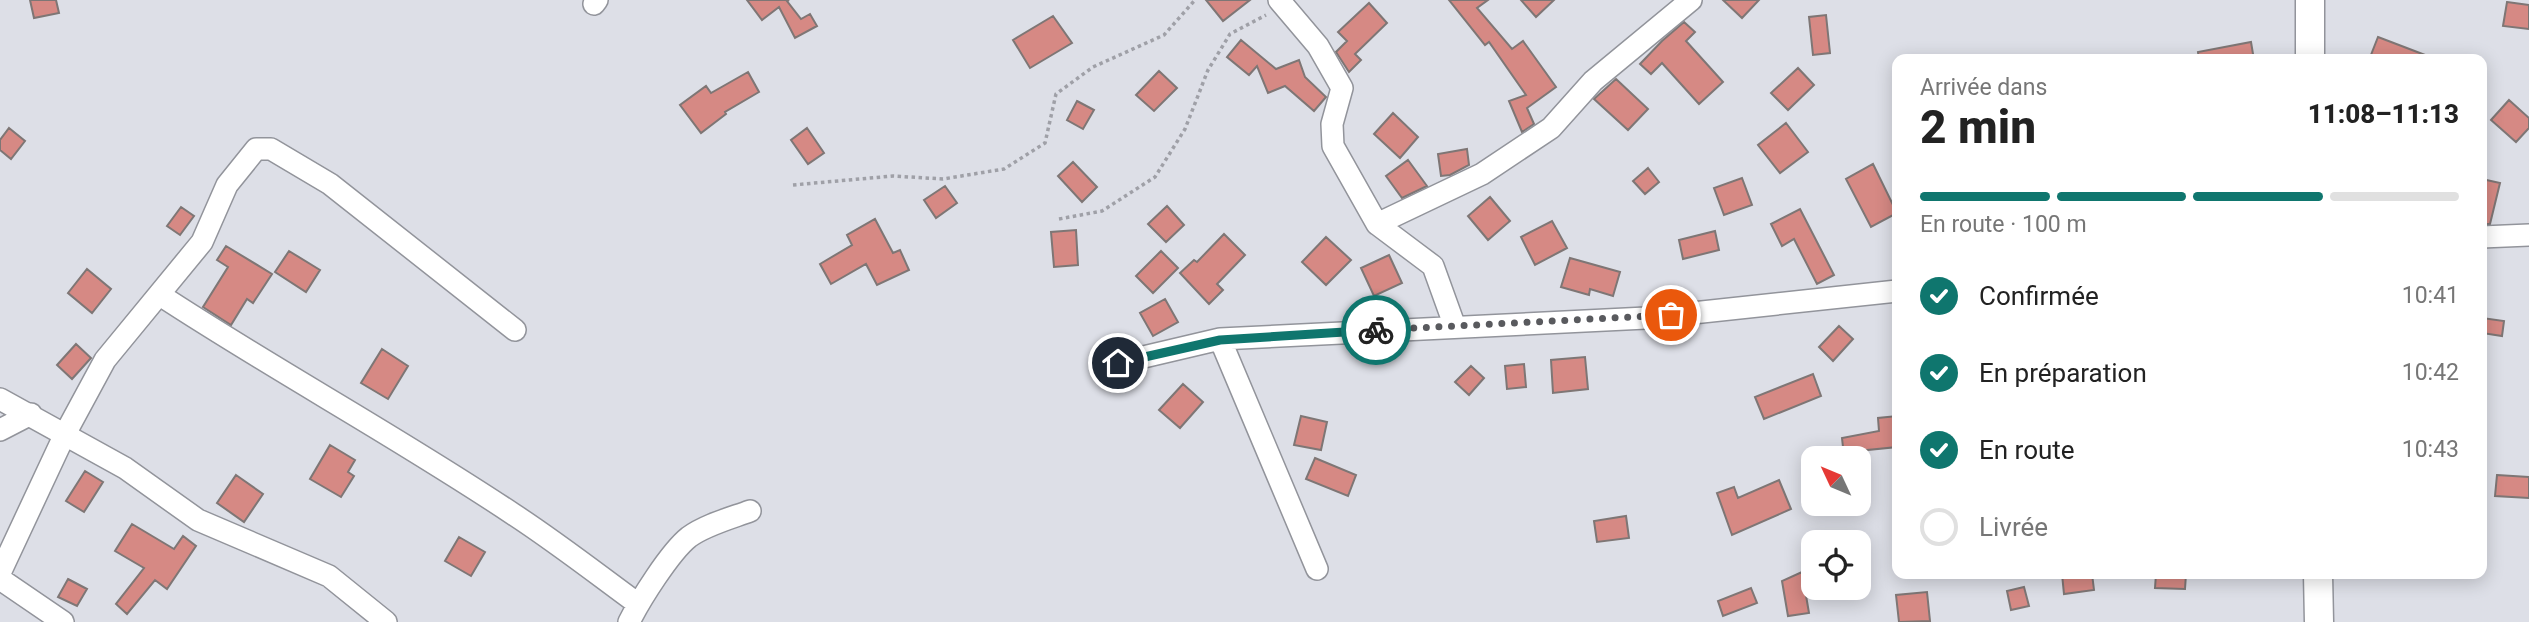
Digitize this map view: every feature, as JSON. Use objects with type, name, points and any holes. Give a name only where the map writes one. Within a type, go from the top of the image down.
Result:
[{"type":"main road","points":[[2310,0],[2310,54]]},
{"type":"main road","points":[[2318,579],[2319,622]]},
{"type":"street","points":[[1377,224],[1482,174],[1551,128],[1593,81],[1691,0]]},
{"type":"street","points":[[1281,3],[1318,46],[1342,88],[1332,124],[1333,146],[1377,224],[1433,266],[1455,327]]},
{"type":"street","points":[[0,573],[65,434],[105,360],[202,242],[227,185],[256,149],[271,149],[330,184],[515,330]]},
{"type":"street","points":[[2487,237],[2529,235]]},
{"type":"street","points":[[1118,363],[1220,340],[1646,318],[1892,292]]},
{"type":"street","points":[[160,295],[236,345],[515,515],[633,613],[667,563],[689,537],[750,511]]},
{"type":"street","points":[[1220,340],[1317,569]]},
{"type":"street","points":[[0,399],[125,468],[198,520],[328,576],[386,622]]},
{"type":"street","points":[[0,430],[31,414]]},
{"type":"street","points":[[0,579],[63,622]]},
{"type":"path","points":[[793,185],[892,176],[943,178],[1004,169],[1045,143],[1056,94],[1093,67],[1164,35],[1195,0]]},
{"type":"path","points":[[1059,219],[1102,211],[1155,177],[1185,129],[1208,70],[1230,34],[1281,3]]},
{"type":"building","points":[[30,0],[56,0],[59,13],[34,18]]},
{"type":"building","points":[[747,0],[789,0],[787,1],[801,19],[810,14],[817,26],[795,38],[779,7],[762,20]]},
{"type":"building","points":[[1206,0],[1250,0],[1223,21]]},
{"type":"building","points":[[1449,0],[1488,0],[1477,8],[1512,49],[1523,41],[1556,87],[1527,108],[1534,124],[1522,132],[1509,101],[1526,95],[1489,42],[1485,45]]},
{"type":"building","points":[[1521,0],[1554,0],[1536,17]]},
{"type":"building","points":[[1723,0],[1759,0],[1742,18]]},
{"type":"building","points":[[2507,2],[2529,5],[2529,29],[2503,26]]},
{"type":"building","points":[[1369,3],[1387,23],[1355,54],[1361,60],[1349,72],[1336,52],[1347,41],[1338,32]]},
{"type":"building","points":[[1826,15],[1830,53],[1813,55],[1809,17]]},
{"type":"building","points":[[1053,16],[1072,43],[1030,68],[1013,40]]},
{"type":"building","points":[[1684,22],[1695,32],[1686,41],[1723,82],[1699,104],[1662,63],[1651,74],[1640,64]]},
{"type":"building","points":[[2378,37],[2423,54],[2371,54]]},
{"type":"building","points":[[1241,40],[1276,69],[1299,60],[1305,77],[1326,97],[1314,111],[1285,86],[1268,93],[1257,66],[1249,75],[1227,57]]},
{"type":"building","points":[[2251,42],[2253,54],[2198,54]]},
{"type":"building","points":[[1798,68],[1814,85],[1788,110],[1771,93]]},
{"type":"building","points":[[1159,71],[1177,88],[1154,111],[1136,95]]},
{"type":"building","points":[[748,72],[759,92],[725,112],[726,114],[701,133],[680,105],[706,86],[711,93]]},
{"type":"building","points":[[1616,79],[1648,109],[1628,130],[1594,99]]},
{"type":"building","points":[[2509,100],[2529,118],[2529,128],[2516,142],[2491,120]]},
{"type":"building","points":[[1077,101],[1094,110],[1083,129],[1067,120]]},
{"type":"building","points":[[1393,113],[1418,137],[1400,158],[1374,134]]},
{"type":"building","points":[[1786,123],[1808,152],[1780,173],[1758,145]]},
{"type":"building","points":[[9,128],[25,141],[11,159],[0,150],[0,140]]},
{"type":"building","points":[[807,128],[824,153],[808,164],[791,140]]},
{"type":"building","points":[[1467,149],[1469,165],[1450,175],[1441,176],[1438,154]]},
{"type":"building","points":[[1408,160],[1427,186],[1402,198],[1386,176]]},
{"type":"building","points":[[1073,162],[1097,187],[1082,202],[1058,176]]},
{"type":"building","points":[[1873,164],[1892,203],[1892,216],[1871,227],[1846,179]]},
{"type":"building","points":[[1648,168],[1659,182],[1645,194],[1633,181]]},
{"type":"building","points":[[1742,178],[1752,205],[1724,215],[1714,188]]},
{"type":"building","points":[[2487,180],[2500,183],[2490,224],[2487,224]]},
{"type":"building","points":[[945,186],[957,203],[936,218],[924,200]]},
{"type":"building","points":[[1490,197],[1510,221],[1488,240],[1468,216]]},
{"type":"building","points":[[1167,206],[1184,225],[1166,242],[1148,224]]},
{"type":"building","points":[[181,207],[194,216],[180,235],[167,226]]},
{"type":"building","points":[[1800,209],[1834,275],[1817,284],[1794,239],[1782,246],[1771,224]]},
{"type":"building","points":[[875,219],[893,253],[900,250],[909,270],[877,285],[866,264],[831,284],[820,264],[852,245],[847,235]]},
{"type":"building","points":[[1552,221],[1567,248],[1535,265],[1521,237]]},
{"type":"building","points":[[1076,230],[1078,265],[1054,267],[1051,232]]},
{"type":"building","points":[[1715,231],[1719,250],[1683,259],[1679,240]]},
{"type":"building","points":[[1224,234],[1245,255],[1217,284],[1223,290],[1209,304],[1180,273],[1194,260],[1197,262]]},
{"type":"building","points":[[1326,237],[1351,260],[1326,285],[1302,262]]},
{"type":"building","points":[[226,246],[272,274],[253,303],[247,299],[231,325],[203,307],[228,267],[217,260]]},
{"type":"building","points":[[289,251],[320,270],[306,292],[275,272]]},
{"type":"building","points":[[1161,251],[1178,268],[1153,293],[1136,276]]},
{"type":"building","points":[[1389,255],[1402,283],[1374,296],[1361,268]]},
{"type":"building","points":[[1570,258],[1620,272],[1613,296],[1590,289],[1589,295],[1561,287]]},
{"type":"building","points":[[87,269],[111,289],[92,313],[68,293]]},
{"type":"building","points":[[1165,299],[1178,322],[1153,336],[1140,313]]},
{"type":"building","points":[[2487,319],[2504,321],[2502,336],[2487,334]]},
{"type":"building","points":[[1839,326],[1853,339],[1833,361],[1819,347]]},
{"type":"building","points":[[76,344],[91,358],[72,379],[57,365]]},
{"type":"building","points":[[382,349],[408,366],[388,399],[361,383]]},
{"type":"building","points":[[1585,357],[1588,389],[1553,393],[1551,360]]},
{"type":"building","points":[[1524,364],[1526,387],[1507,389],[1505,366]]},
{"type":"building","points":[[1471,366],[1484,378],[1469,395],[1455,382]]},
{"type":"building","points":[[1813,374],[1821,396],[1764,419],[1755,397]]},
{"type":"building","points":[[1183,384],[1203,402],[1180,428],[1159,410]]},
{"type":"building","points":[[1301,416],[1327,422],[1321,450],[1294,445]]},
{"type":"building","points":[[1892,417],[1892,448],[1871,450],[1871,446],[1843,446],[1842,438],[1879,431],[1878,418]]},
{"type":"building","points":[[330,445],[355,460],[348,472],[354,476],[341,497],[310,479]]},
{"type":"building","points":[[1315,458],[1356,475],[1348,496],[1306,479]]},
{"type":"building","points":[[85,471],[103,482],[84,512],[66,501]]},
{"type":"building","points":[[236,475],[263,494],[244,522],[217,503]]},
{"type":"building","points":[[2497,475],[2529,477],[2529,498],[2495,496]]},
{"type":"building","points":[[1779,480],[1791,509],[1732,535],[1717,493],[1734,487],[1738,498]]},
{"type":"building","points":[[1626,516],[1629,538],[1597,542],[1594,521]]},
{"type":"building","points":[[132,524],[174,549],[183,536],[196,546],[167,589],[155,580],[127,614],[116,604],[144,568],[115,551]]},
{"type":"building","points":[[459,537],[485,552],[471,576],[445,561]]},
{"type":"building","points":[[1801,572],[1801,600],[1807,600],[1809,613],[1788,616],[1782,581]]},
{"type":"building","points":[[68,579],[87,589],[77,606],[58,597]]},
{"type":"building","points":[[2062,579],[2093,579],[2094,590],[2064,594]]},
{"type":"building","points":[[2156,579],[2186,579],[2185,589],[2155,588]]},
{"type":"building","points":[[2024,587],[2029,606],[2011,610],[2007,591]]},
{"type":"building","points":[[1751,588],[1757,603],[1723,616],[1718,601]]},
{"type":"building","points":[[1927,592],[1930,621],[1899,622],[1896,595]]},
{"type":"way so far","points":[[1376,330],[1671,315]]},
{"type":"route","points":[[1118,363],[1220,340],[1376,330]]}]
